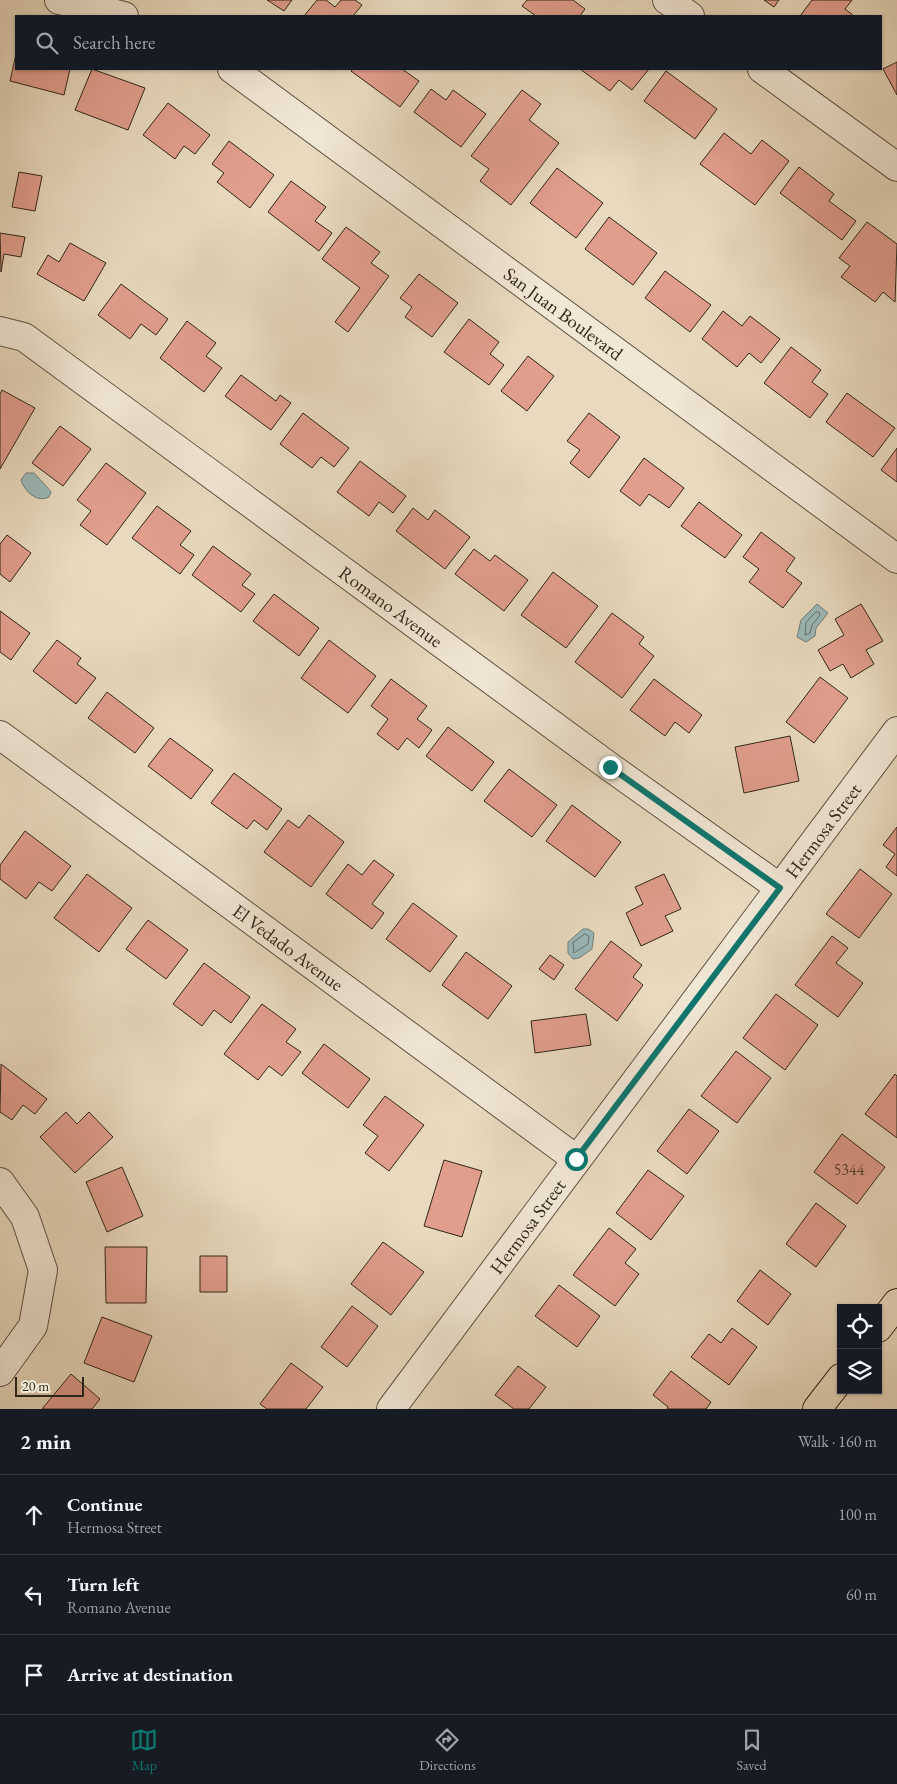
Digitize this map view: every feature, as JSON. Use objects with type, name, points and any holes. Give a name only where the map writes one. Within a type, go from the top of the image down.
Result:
[{"type":"main road","points":[[882,1323],[897,1303]]},
{"type":"main road","points":[[817,1409],[837,1383]]},
{"type":"street","points":[[59,0],[120,15]]},
{"type":"street","points":[[667,0],[689,15]]},
{"type":"street","name":"San Juan Boulevard","points":[[233,70],[897,559]]},
{"type":"street","points":[[763,70],[897,167]]},
{"type":"street","name":"Romano Avenue","points":[[0,331],[24,337],[610,767],[780,888]]},
{"type":"street","name":"Hermosa Street","points":[[391,1409],[897,731]]},
{"type":"street","name":"El Vedado Avenue","points":[[0,735],[576,1159]]},
{"type":"street","points":[[0,1182],[25,1217],[43,1270],[33,1326],[0,1372]]},
{"type":"water","points":[[26,473],[34,473],[36,475],[51,492],[49,497],[40,499],[25,489],[21,480]]},
{"type":"water","points":[[817,604],[828,613],[816,628],[815,636],[806,642],[797,637],[801,620]]},
{"type":"water","points":[[583,929],[588,929],[594,933],[592,949],[579,958],[573,959],[568,953],[568,942]]},
{"type":"building","points":[[267,0],[292,0],[284,11]]},
{"type":"building","points":[[317,0],[326,0],[335,7],[341,0],[355,0],[362,5],[354,15],[305,15]]},
{"type":"building","points":[[527,0],[573,0],[585,9],[581,15],[535,15],[522,6]]},
{"type":"building","points":[[764,0],[779,0],[774,7]]},
{"type":"building","points":[[812,0],[852,0],[845,9],[853,15],[801,15]]},
{"type":"building","points":[[15,58],[15,70],[70,70],[64,95],[10,81]]},
{"type":"building","points":[[897,62],[897,95],[883,69]]},
{"type":"building","points":[[92,70],[145,88],[128,130],[75,110]]},
{"type":"building","points":[[403,70],[419,81],[400,107],[351,71]]},
{"type":"building","points":[[581,70],[648,70],[632,90],[619,80],[610,91]]},
{"type":"building","points":[[666,71],[717,109],[695,139],[644,101]]},
{"type":"building","points":[[431,89],[446,100],[453,90],[486,114],[461,147],[414,112]]},
{"type":"building","points":[[522,90],[541,104],[529,120],[559,143],[511,205],[480,181],[489,169],[471,156]]},
{"type":"building","points":[[168,103],[210,135],[195,154],[184,146],[175,159],[143,135]]},
{"type":"building","points":[[724,133],[751,154],[762,140],[789,161],[755,205],[700,164]]},
{"type":"building","points":[[229,141],[274,175],[250,208],[217,182],[224,173],[212,164]]},
{"type":"building","points":[[799,167],[834,194],[829,201],[856,221],[842,240],[780,193]]},
{"type":"building","points":[[557,168],[603,203],[576,238],[530,203]]},
{"type":"building","points":[[19,172],[42,176],[35,211],[12,207]]},
{"type":"building","points":[[291,181],[326,207],[315,221],[332,233],[319,251],[268,212]]},
{"type":"building","points":[[609,217],[657,253],[633,285],[585,249]]},
{"type":"building","points":[[867,222],[897,244],[895,302],[883,292],[875,302],[841,277],[850,266],[839,258]]},
{"type":"building","points":[[346,227],[380,252],[371,263],[389,276],[348,332],[335,322],[360,288],[322,259]]},
{"type":"building","points":[[0,233],[25,237],[21,257],[4,254],[1,272]]},
{"type":"building","points":[[70,243],[106,263],[84,301],[37,274],[48,255],[59,262]]},
{"type":"building","points":[[665,271],[711,305],[690,332],[645,298]]},
{"type":"building","points":[[419,274],[458,303],[432,337],[405,317],[412,307],[400,298]]},
{"type":"building","points":[[121,284],[168,319],[156,335],[141,324],[130,339],[98,315]]},
{"type":"building","points":[[723,311],[742,326],[750,316],[780,339],[761,363],[749,353],[737,367],[702,339]]},
{"type":"building","points":[[469,319],[499,342],[490,354],[504,365],[489,385],[444,352]]},
{"type":"building","points":[[187,321],[216,343],[206,356],[222,368],[204,392],[160,358]]},
{"type":"building","points":[[791,347],[821,370],[812,382],[828,394],[810,418],[764,383]]},
{"type":"building","points":[[528,356],[554,376],[527,411],[501,391]]},
{"type":"building","points":[[241,375],[276,401],[280,395],[291,403],[271,430],[225,396]]},
{"type":"building","points":[[2,390],[35,408],[0,469],[0,394]]},
{"type":"building","points":[[847,393],[895,428],[873,457],[826,422]]},
{"type":"building","points":[[303,413],[349,448],[334,467],[321,457],[312,468],[280,444]]},
{"type":"building","points":[[589,413],[620,437],[589,478],[570,463],[580,450],[567,441]]},
{"type":"building","points":[[60,426],[91,449],[63,486],[32,463]]},
{"type":"building","points":[[897,448],[897,482],[881,470]]},
{"type":"building","points":[[644,458],[684,488],[669,508],[649,494],[640,506],[620,491]]},
{"type":"building","points":[[360,461],[406,496],[393,513],[379,502],[369,516],[337,492]]},
{"type":"building","points":[[106,463],[146,493],[107,545],[80,525],[91,511],[77,500]]},
{"type":"building","points":[[699,502],[742,535],[725,558],[681,526]]},
{"type":"building","points":[[157,506],[191,531],[180,545],[194,555],[180,574],[132,538]]},
{"type":"building","points":[[413,508],[428,520],[435,510],[470,537],[445,569],[396,531]]},
{"type":"building","points":[[761,532],[795,558],[786,571],[802,583],[783,608],[749,582],[759,569],[743,557]]},
{"type":"building","points":[[7,535],[31,553],[10,582],[0,574],[0,544]]},
{"type":"building","points":[[213,546],[251,574],[242,585],[255,594],[241,612],[192,575]]},
{"type":"building","points":[[474,549],[490,561],[495,555],[528,580],[504,611],[455,574]]},
{"type":"building","points":[[553,572],[598,606],[566,648],[521,615]]},
{"type":"building","points":[[274,594],[319,628],[299,656],[253,621]]},
{"type":"building","points":[[861,604],[883,641],[866,650],[874,664],[851,678],[843,664],[830,671],[818,650],[844,635],[835,619]]},
{"type":"building","points":[[0,611],[30,633],[11,660],[0,652]]},
{"type":"building","points":[[612,613],[644,637],[639,644],[654,656],[622,698],[575,662]]},
{"type":"building","points":[[57,640],[81,658],[77,664],[96,678],[76,704],[33,671]]},
{"type":"building","points":[[329,640],[376,676],[348,713],[301,678]]},
{"type":"building","points":[[820,677],[848,698],[814,743],[786,722]]},
{"type":"building","points":[[391,679],[427,706],[417,719],[432,730],[419,748],[407,738],[398,750],[377,734],[388,719],[371,706]]},
{"type":"building","points":[[654,679],[702,715],[689,733],[675,722],[665,736],[630,710]]},
{"type":"building","points":[[107,692],[154,728],[135,753],[88,718]]},
{"type":"building","points":[[448,727],[494,762],[472,791],[426,756]]},
{"type":"building","points":[[790,736],[799,781],[744,793],[735,747]]},
{"type":"building","points":[[170,738],[213,770],[191,799],[148,766]]},
{"type":"building","points":[[509,769],[557,805],[532,837],[484,801]]},
{"type":"building","points":[[234,773],[282,809],[267,830],[254,820],[247,829],[211,803]]},
{"type":"building","points":[[572,805],[621,842],[595,877],[546,841]]},
{"type":"building","points":[[309,815],[344,842],[311,887],[264,852],[288,820],[299,828]]},
{"type":"building","points":[[897,827],[897,876],[886,867],[895,854],[883,845]]},
{"type":"building","points":[[25,831],[71,866],[52,891],[39,882],[26,899],[0,879],[0,865]]},
{"type":"building","points":[[374,860],[394,875],[372,904],[384,913],[372,929],[326,894],[348,864],[362,875]]},
{"type":"building","points":[[860,869],[892,894],[859,938],[826,914]]},
{"type":"building","points":[[87,874],[132,908],[99,952],[54,918]]},
{"type":"building","points":[[664,874],[681,909],[665,916],[673,931],[641,946],[626,913],[643,904],[635,887]]},
{"type":"building","points":[[413,903],[457,936],[430,972],[386,939]]},
{"type":"building","points":[[148,920],[188,950],[166,979],[126,949]]},
{"type":"building","points":[[832,936],[848,948],[836,963],[863,983],[838,1017],[795,985]]},
{"type":"building","points":[[611,941],[642,965],[633,977],[643,985],[617,1021],[575,989]]},
{"type":"building","points":[[466,952],[512,986],[488,1019],[442,985]]},
{"type":"building","points":[[550,955],[564,965],[554,980],[539,969]]},
{"type":"building","points":[[204,963],[250,997],[231,1023],[214,1010],[202,1026],[173,1004]]},
{"type":"building","points":[[776,994],[818,1025],[785,1070],[743,1038]]},
{"type":"building","points":[[262,1004],[296,1029],[286,1042],[301,1052],[282,1076],[269,1066],[258,1080],[224,1054]]},
{"type":"building","points":[[586,1014],[591,1045],[535,1053],[531,1021]]},
{"type":"building","points":[[324,1044],[370,1079],[348,1108],[302,1073]]},
{"type":"building","points":[[736,1051],[771,1078],[737,1123],[701,1096]]},
{"type":"building","points":[[1,1064],[47,1099],[35,1114],[23,1105],[12,1120],[0,1112]]},
{"type":"building","points":[[895,1074],[897,1076],[897,1138],[865,1114]]},
{"type":"building","points":[[385,1096],[424,1125],[389,1171],[365,1153],[378,1136],[363,1125]]},
{"type":"building","points":[[689,1109],[719,1131],[687,1174],[657,1151]]},
{"type":"building","points":[[66,1112],[77,1124],[89,1112],[113,1137],[75,1173],[40,1137]]},
{"type":"building","points":[[842,1134],[885,1167],[857,1204],[814,1172]]},
{"type":"building","points":[[444,1160],[482,1171],[462,1237],[424,1226]]},
{"type":"building","points":[[122,1167],[143,1216],[107,1232],[86,1182]]},
{"type":"building","points":[[648,1170],[684,1196],[651,1240],[616,1213]]},
{"type":"building","points":[[816,1203],[846,1226],[816,1267],[786,1244]]},
{"type":"building","points":[[609,1228],[636,1249],[625,1263],[639,1274],[615,1306],[573,1275]]},
{"type":"building","points":[[383,1242],[424,1272],[391,1315],[351,1284]]},
{"type":"building","points":[[105,1247],[147,1247],[146,1303],[106,1303]]},
{"type":"building","points":[[200,1256],[227,1256],[227,1292],[200,1292]]},
{"type":"building","points":[[760,1270],[791,1294],[768,1325],[737,1301]]},
{"type":"building","points":[[559,1285],[600,1316],[577,1347],[535,1316]]},
{"type":"building","points":[[352,1306],[378,1326],[347,1367],[321,1347]]},
{"type":"building","points":[[102,1317],[152,1336],[134,1382],[84,1363]]},
{"type":"building","points":[[732,1328],[757,1347],[729,1385],[691,1357],[709,1334],[721,1343]]},
{"type":"building","points":[[291,1363],[323,1387],[306,1409],[267,1409],[260,1404]]},
{"type":"building","points":[[518,1366],[546,1387],[529,1409],[514,1409],[495,1395]]},
{"type":"building","points":[[671,1371],[711,1402],[706,1409],[667,1409],[668,1407],[653,1395]]},
{"type":"building","points":[[71,1374],[100,1399],[92,1409],[42,1409]]},
{"type":"route","points":[[576,1159],[780,888],[610,767]]}]
